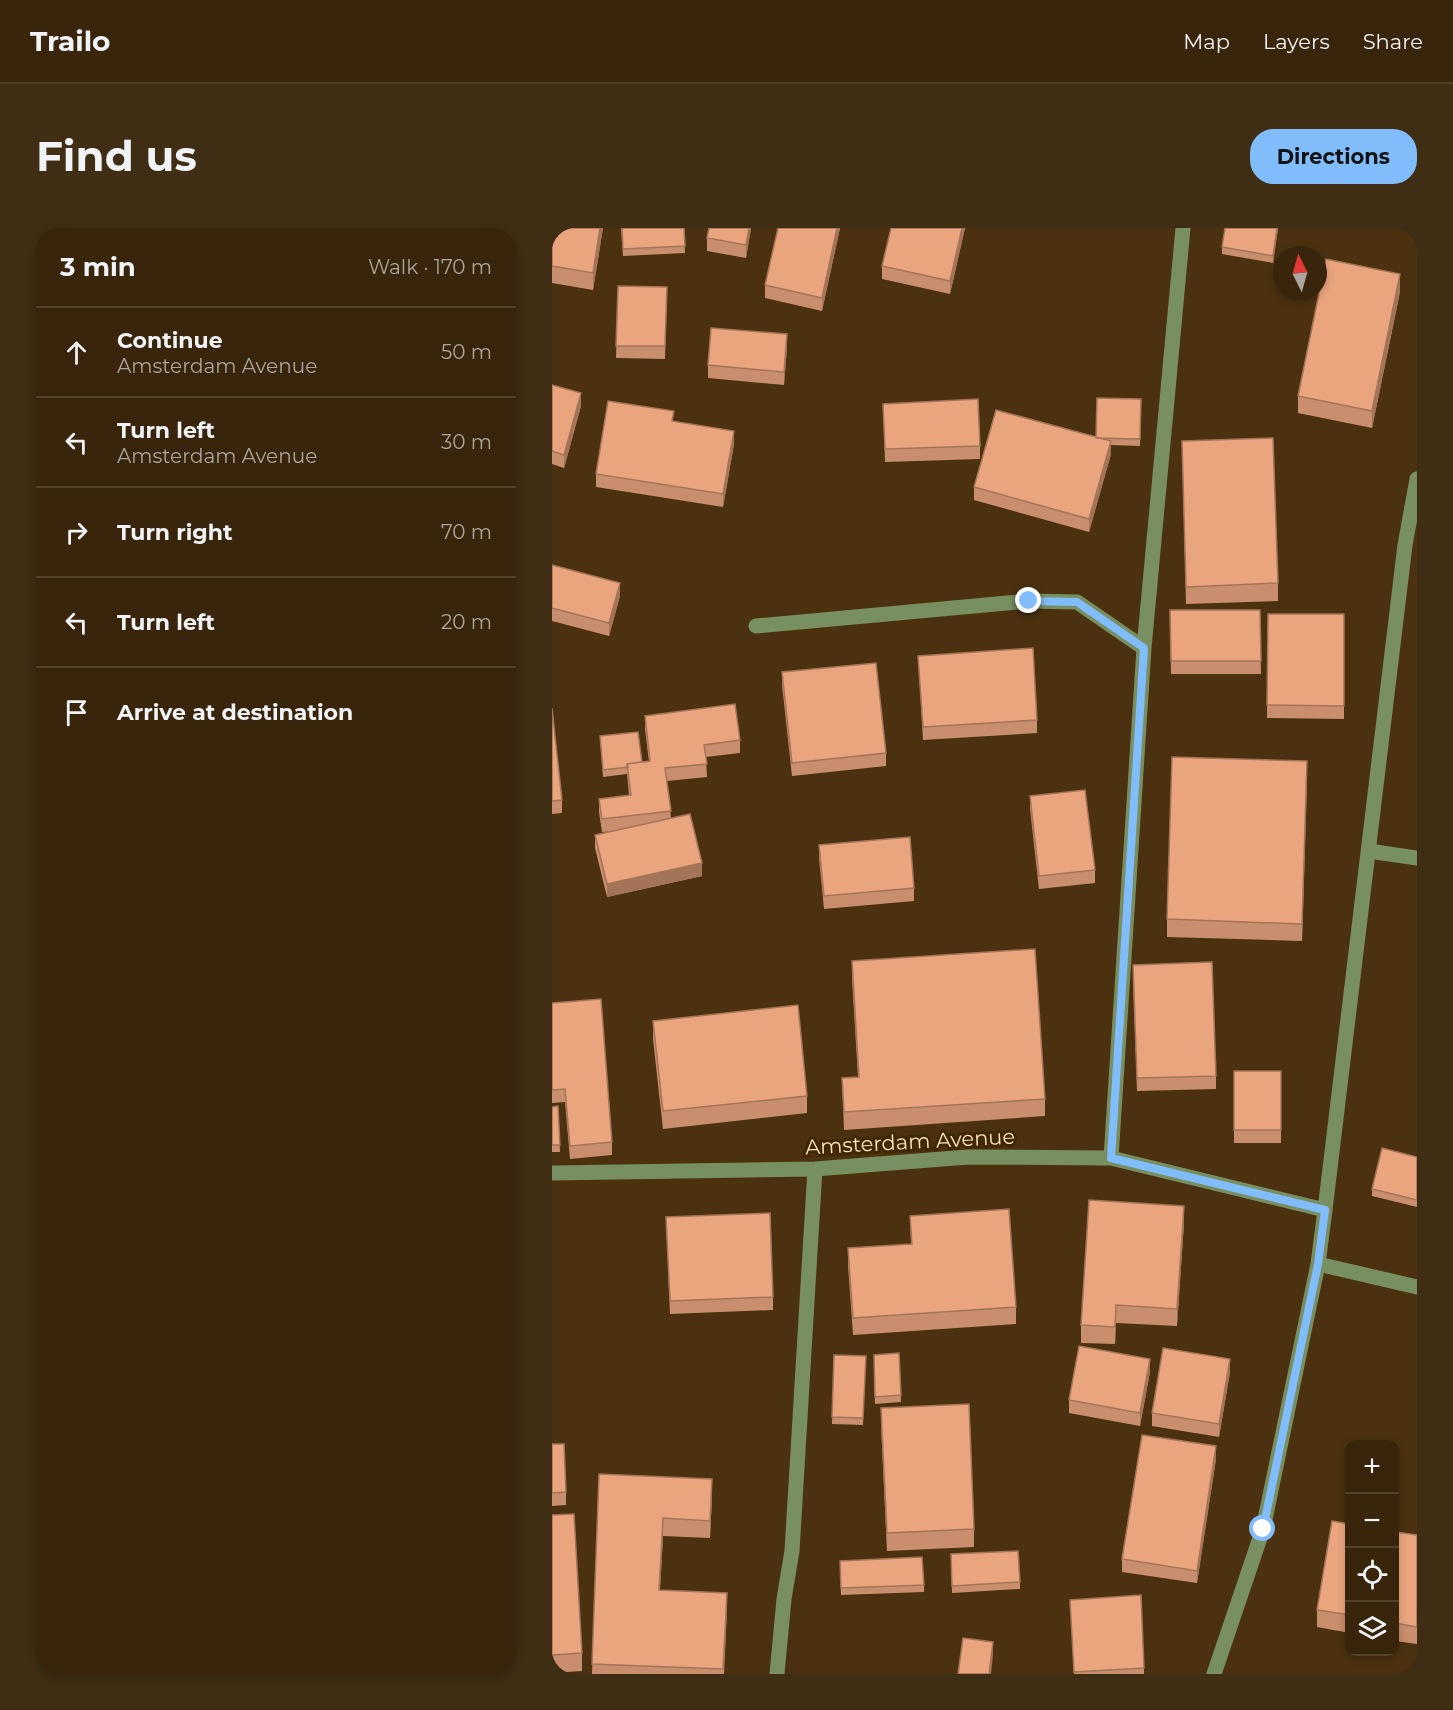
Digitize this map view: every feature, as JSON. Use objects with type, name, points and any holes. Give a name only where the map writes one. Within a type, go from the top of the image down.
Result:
[{"type":"street","points":[[1111,1158],[1144,648],[1183,228]]},
{"type":"street","points":[[1214,1674],[1263,1529],[1318,1264],[1406,545],[1417,479]]},
{"type":"street","points":[[756,626],[1029,601],[1077,602],[1144,648]]},
{"type":"street","points":[[1369,851],[1417,858]]},
{"type":"street","name":"Amsterdam Avenue","points":[[552,1173],[815,1169],[968,1157],[1111,1158],[1325,1210]]},
{"type":"street","points":[[777,1674],[784,1599],[792,1551],[815,1169]]},
{"type":"street","points":[[1318,1264],[1417,1287]]},
{"type":"building","points":[[552,228],[600,228],[593,273],[552,266]]},
{"type":"building","points":[[622,228],[684,228],[685,246],[623,249]]},
{"type":"building","points":[[709,228],[749,228],[746,245],[707,238]]},
{"type":"building","points":[[778,228],[837,228],[822,298],[765,285]]},
{"type":"building","points":[[891,228],[962,228],[950,281],[882,266]]},
{"type":"building","points":[[1225,228],[1277,228],[1273,256],[1222,247]]},
{"type":"building","points":[[1327,259],[1400,274],[1372,411],[1298,396],[1318,300],[1327,300]]},
{"type":"building","points":[[618,286],[667,287],[665,346],[616,346]]},
{"type":"building","points":[[711,328],[787,334],[784,372],[708,365]]},
{"type":"building","points":[[552,385],[581,393],[564,455],[552,451]]},
{"type":"building","points":[[1097,398],[1141,399],[1140,439],[1096,438]]},
{"type":"building","points":[[978,399],[980,446],[885,449],[883,404]]},
{"type":"building","points":[[608,401],[674,411],[672,421],[734,431],[723,494],[596,474]]},
{"type":"building","points":[[996,410],[1111,441],[1089,519],[974,487]]},
{"type":"building","points":[[1273,438],[1278,583],[1186,587],[1182,441]]},
{"type":"building","points":[[552,565],[620,583],[609,623],[552,608]]},
{"type":"building","points":[[1170,610],[1260,610],[1261,661],[1171,661]]},
{"type":"building","points":[[1268,614],[1344,614],[1344,706],[1267,705]]},
{"type":"building","points":[[1033,648],[1037,720],[923,727],[918,656]]},
{"type":"building","points":[[876,663],[886,753],[792,763],[782,672]]},
{"type":"building","points":[[735,704],[740,740],[704,745],[707,764],[665,768],[671,811],[602,819],[599,799],[631,795],[627,764],[650,761],[645,716]]},
{"type":"building","points":[[552,708],[562,800],[552,801]]},
{"type":"building","points":[[638,732],[642,762],[627,764],[628,767],[603,770],[600,736]]},
{"type":"building","points":[[1172,757],[1307,761],[1302,924],[1167,919]]},
{"type":"building","points":[[1085,790],[1095,870],[1039,876],[1030,796]]},
{"type":"building","points":[[690,814],[702,863],[607,884],[595,835]]},
{"type":"building","points":[[910,837],[914,888],[824,896],[819,845]]},
{"type":"building","points":[[1035,949],[1045,1099],[844,1112],[842,1078],[859,1077],[852,961]]},
{"type":"building","points":[[1212,962],[1216,1076],[1137,1078],[1133,965]]},
{"type":"building","points":[[601,999],[612,1142],[570,1146],[565,1089],[552,1090],[552,1003]]},
{"type":"building","points":[[798,1005],[807,1096],[663,1111],[653,1021]]},
{"type":"building","points":[[1234,1071],[1281,1071],[1281,1130],[1234,1130]]},
{"type":"building","points":[[558,1106],[560,1145],[552,1145],[552,1107]]},
{"type":"building","points":[[1382,1148],[1417,1157],[1417,1200],[1372,1189]]},
{"type":"building","points":[[1089,1200],[1184,1206],[1177,1309],[1116,1305],[1115,1327],[1081,1325]]},
{"type":"building","points":[[1009,1209],[1016,1307],[853,1318],[848,1248],[912,1244],[910,1216]]},
{"type":"building","points":[[770,1213],[773,1297],[670,1301],[666,1217]]},
{"type":"building","points":[[1079,1346],[1150,1359],[1140,1413],[1069,1400]]},
{"type":"building","points":[[1163,1348],[1230,1359],[1219,1424],[1152,1413]]},
{"type":"building","points":[[899,1353],[901,1395],[875,1397],[874,1355]]},
{"type":"building","points":[[834,1355],[866,1356],[863,1418],[832,1417]]},
{"type":"building","points":[[969,1404],[974,1529],[887,1533],[881,1408]]},
{"type":"building","points":[[1142,1435],[1216,1446],[1197,1571],[1122,1559]]},
{"type":"building","points":[[552,1444],[564,1444],[566,1492],[552,1493]]},
{"type":"building","points":[[599,1474],[712,1479],[710,1521],[663,1518],[659,1590],[727,1593],[723,1669],[592,1664]]},
{"type":"building","points":[[574,1514],[582,1653],[552,1655],[552,1515]]},
{"type":"building","points":[[1332,1521],[1345,1523],[1345,1614],[1317,1610]]},
{"type":"building","points":[[1399,1533],[1417,1535],[1417,1627],[1399,1624]]},
{"type":"building","points":[[1018,1551],[1020,1582],[952,1586],[951,1554]]},
{"type":"building","points":[[922,1557],[924,1585],[841,1588],[840,1561]]},
{"type":"building","points":[[1141,1595],[1144,1668],[1074,1672],[1070,1600]]},
{"type":"building","points":[[963,1638],[993,1642],[989,1674],[958,1674]]},
{"type":"route","points":[[1029,601],[1077,602],[1144,648],[1111,1158],[1325,1210],[1318,1264],[1263,1529]]}]
